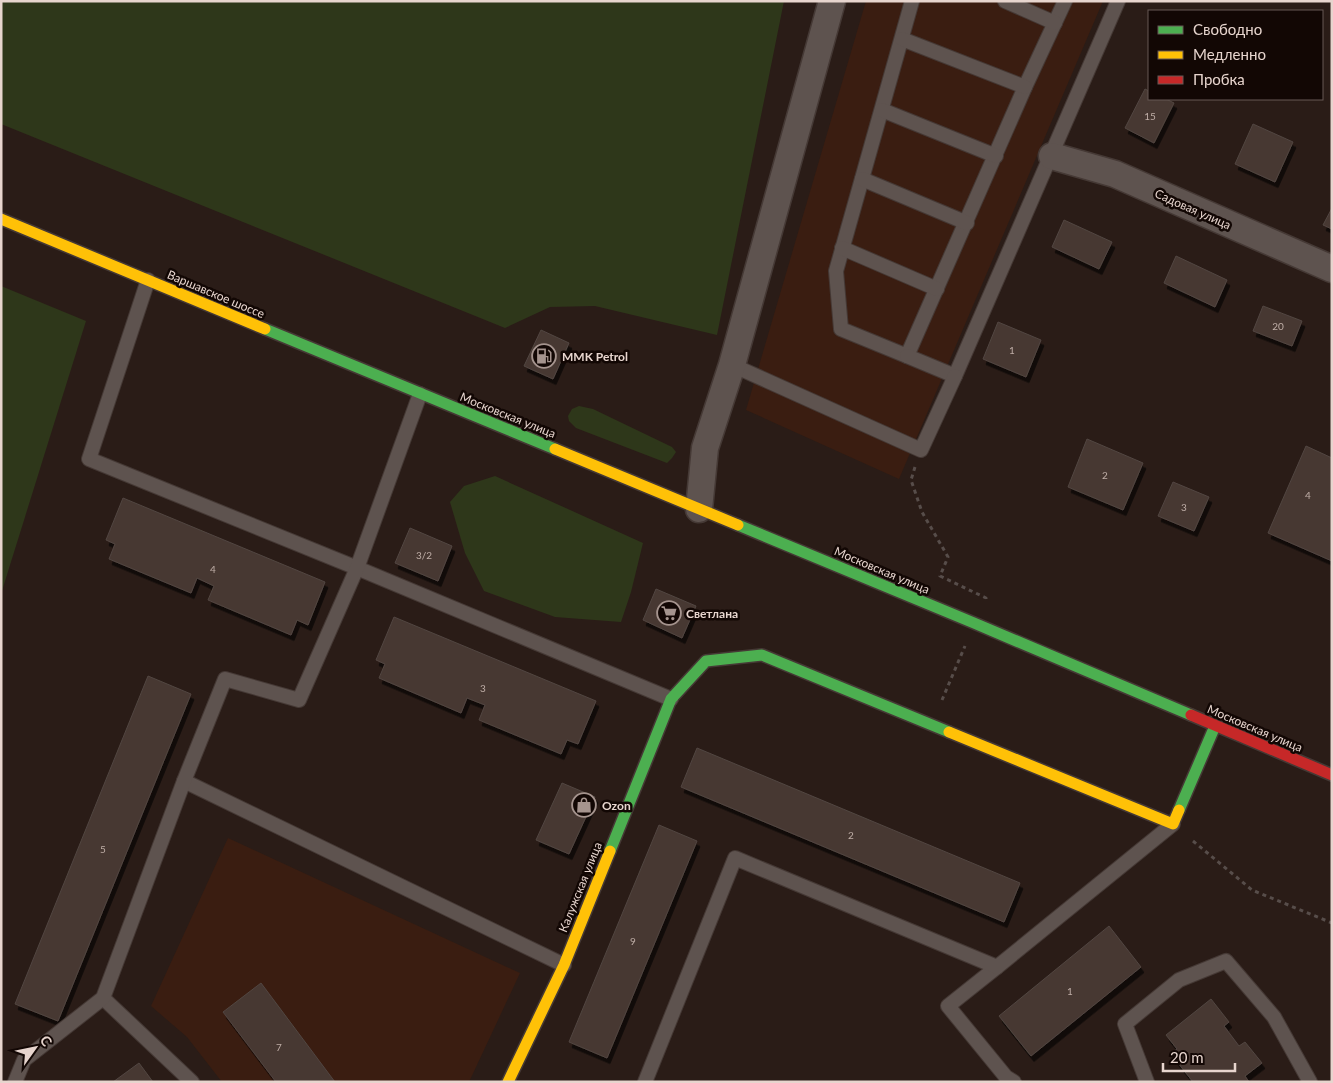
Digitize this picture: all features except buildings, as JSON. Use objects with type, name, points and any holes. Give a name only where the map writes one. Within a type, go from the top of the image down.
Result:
[{"type":"main road","name":"Варшавское шоссе","points":[[1,219],[420,394]]},
{"type":"main road","name":"Московская улица","points":[[420,394],[974,623],[1332,774]]},
{"type":"main road","points":[[671,699],[706,661],[762,656],[1173,824],[1215,726]]},
{"type":"main road","name":"Калужская улица","points":[[508,1082],[564,965],[671,699]]},
{"type":"street","points":[[699,509],[705,448],[732,365],[832,1]]},
{"type":"street","name":"Садовая улица","points":[[1052,156],[1115,174],[1332,269]]},
{"type":"lane","points":[[912,1],[836,271],[841,329],[955,376]]},
{"type":"lane","points":[[1005,1],[1055,23]]},
{"type":"lane","points":[[907,356],[1025,87],[1065,1]]},
{"type":"lane","points":[[732,365],[921,450],[1052,156],[1118,1]]},
{"type":"lane","points":[[902,39],[1025,87]]},
{"type":"lane","points":[[882,110],[996,156]]},
{"type":"lane","points":[[862,179],[967,222]]},
{"type":"lane","points":[[842,248],[937,289]]},
{"type":"lane","points":[[148,280],[89,459],[671,699]]},
{"type":"lane","points":[[15,1082],[24,1060],[103,998],[184,781],[225,679],[298,700],[357,568],[420,394]]},
{"type":"lane","points":[[184,781],[564,965]]},
{"type":"lane","points":[[1014,1082],[1006,1077],[948,1006],[1173,824]]},
{"type":"lane","points":[[645,1082],[735,858],[997,967]]},
{"type":"lane","points":[[1148,1082],[1125,1024],[1179,980],[1226,961],[1274,1017],[1310,1082]]},
{"type":"lane","points":[[103,998],[192,1082]]},
{"type":"path","points":[[1173,824],[1252,890],[1332,923]]},
{"type":"shaded area","points":[[866,1],[1103,1],[899,479],[746,410]]},
{"type":"shaded area","points":[[228,838],[520,973],[469,1082],[222,1082],[187,1037],[151,1006]]},
{"type":"green space","points":[[1,1],[784,1],[717,335],[595,306],[550,307],[505,328],[1,124]]},
{"type":"green space","points":[[1,286],[86,321],[1,594]]},
{"type":"green space","points":[[579,406],[593,409],[672,447],[676,452],[667,463],[576,428],[569,421],[568,416],[572,409]]},
{"type":"green space","points":[[495,476],[643,543],[631,592],[621,622],[555,617],[484,591],[465,553],[450,502],[464,486]]},
{"type":"traffic: fast","points":[[265,329],[555,449]]},
{"type":"traffic: fast","points":[[738,525],[1191,715]]},
{"type":"traffic: fast","points":[[610,851],[671,699],[706,661],[762,655],[949,732]]},
{"type":"traffic: fast","points":[[1179,810],[1215,726]]},
{"type":"traffic: slow","points":[[1,219],[265,329]]},
{"type":"traffic: slow","points":[[555,449],[738,525]]},
{"type":"traffic: slow","points":[[949,732],[1173,824],[1179,810]]},
{"type":"traffic: slow","points":[[508,1082],[564,965],[610,851]]},
{"type":"traffic: jam","points":[[1191,715],[1332,775]]},
{"type":"place","name":"MMK Petrol","points":[[544,356]]},
{"type":"place","name":"Светлана","points":[[669,613]]},
{"type":"place","name":"Ozon","points":[[584,805]]}]
